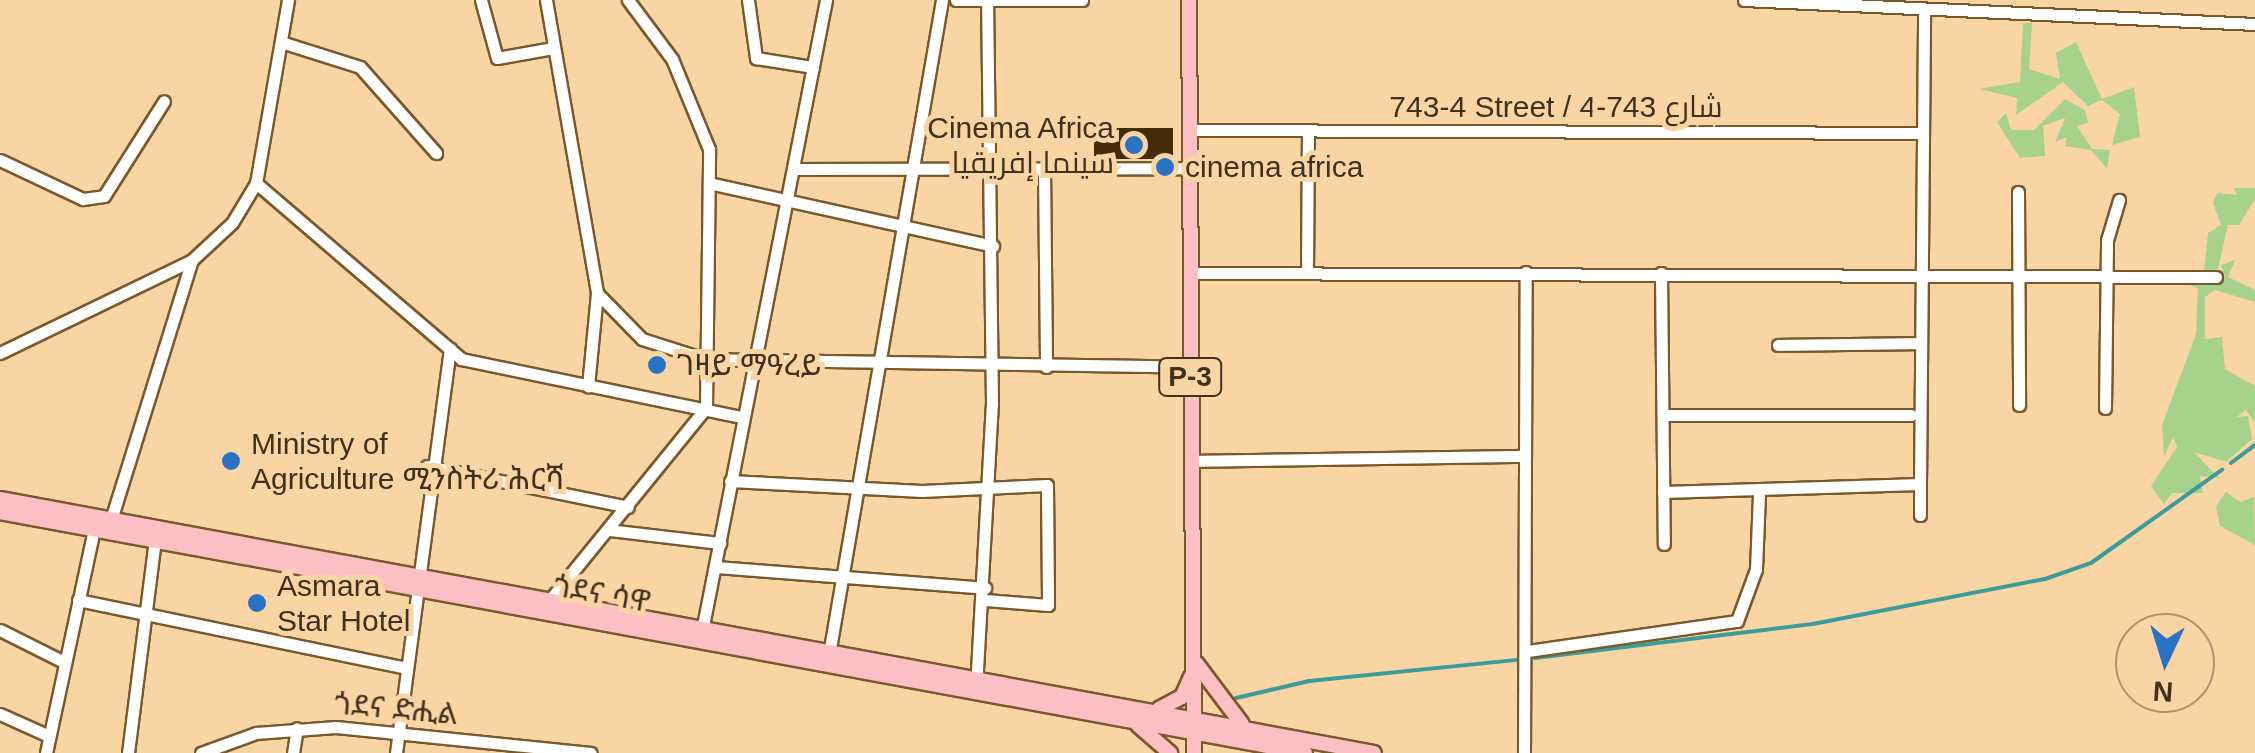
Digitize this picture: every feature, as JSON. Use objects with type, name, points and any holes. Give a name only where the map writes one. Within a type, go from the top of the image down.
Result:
[{"type":"main road","name":"P-3","points":[[1189,0],[1194,753]]},
{"type":"main road","name":"ጎደና ሳዋ","points":[[0,500],[155,540],[414,582]]},
{"type":"main road","name":"ጎደና ሳዋ","points":[[0,512],[104,527],[977,685],[1195,716],[1374,753]]},
{"type":"main road","points":[[1145,710],[1175,703],[1194,664]]},
{"type":"main road","points":[[1194,664],[1220,705],[1247,728]]},
{"type":"main road","name":"ጎደና ሳዋ","points":[[977,685],[1134,722],[1305,753]]},
{"type":"main road","points":[[1134,722],[1170,753]]},
{"type":"main road","points":[[1259,753],[1275,748]]},
{"type":"street","points":[[0,352],[192,260],[232,223],[256,183],[288,0]]},
{"type":"street","points":[[481,0],[497,58],[553,48]]},
{"type":"street","points":[[546,0],[597,294],[588,387]]},
{"type":"street","points":[[544,606],[706,408],[707,139],[672,58],[628,0]]},
{"type":"street","points":[[748,0],[756,58],[813,67]]},
{"type":"street","points":[[701,634],[826,0]]},
{"type":"street","points":[[829,658],[942,0]]},
{"type":"street","points":[[956,0],[1082,0]]},
{"type":"street","points":[[1744,0],[2255,24]]},
{"type":"street","points":[[977,685],[985,594],[994,246],[987,1]]},
{"type":"street","points":[[1920,515],[1924,10]]},
{"type":"street","points":[[281,42],[360,66],[436,153]]},
{"type":"street","points":[[0,160],[83,199],[104,196],[164,100]]},
{"type":"street","name":"743-4 Street / شارع 743-4","points":[[1189,130],[1922,133]]},
{"type":"street","points":[[1307,272],[1308,132]]},
{"type":"street","points":[[1044,168],[1046,367]]},
{"type":"street","points":[[794,169],[1189,168]]},
{"type":"street","points":[[256,183],[450,349],[474,364],[741,416]]},
{"type":"street","points":[[709,183],[994,246]]},
{"type":"street","points":[[2018,192],[2019,406]]},
{"type":"street","points":[[2105,408],[2109,213],[2119,200]]},
{"type":"street","points":[[46,753],[78,600],[192,260]]},
{"type":"street","points":[[1524,753],[1528,651],[1526,272]]},
{"type":"street","points":[[1190,273],[2106,272],[2216,277]]},
{"type":"street","points":[[1661,273],[1664,544]]},
{"type":"street","points":[[597,294],[642,339],[705,359],[879,360],[1046,367],[1190,366]]},
{"type":"street","points":[[1778,345],[1921,343]]},
{"type":"street","points":[[396,753],[427,466],[450,349]]},
{"type":"street","points":[[1663,415],[1910,415]]},
{"type":"street","points":[[1191,461],[1526,456]]},
{"type":"street","points":[[427,466],[628,507]]},
{"type":"street","points":[[714,567],[844,575],[1050,600],[1047,486],[989,490],[858,489],[730,481]]},
{"type":"street","points":[[1663,492],[1759,493],[1920,484]]},
{"type":"street","points":[[1528,651],[1738,620],[1756,568],[1759,493]]},
{"type":"street","points":[[609,530],[720,543]]},
{"type":"street","points":[[128,753],[155,540]]},
{"type":"street","points":[[78,600],[406,668]]},
{"type":"street","points":[[0,630],[64,662]]},
{"type":"street","points":[[0,714],[49,736]]},
{"type":"street","points":[[293,753],[296,728]]},
{"type":"street","name":"ጎደና ድሒል","points":[[201,753],[296,728],[399,732],[503,748],[591,753]]},
{"type":"green space","points":[[2023,23],[2032,23],[2029,69],[2060,79],[2056,53],[2076,42],[2102,99],[2134,87],[2140,137],[2112,145],[2120,114],[2102,100],[2088,106],[2063,82],[2016,115],[2017,98],[1979,89],[2020,82]]},
{"type":"green space","points":[[2065,99],[2085,110],[2088,123],[2077,126],[2092,149],[2110,150],[2107,169],[2091,150],[2065,146],[2067,137],[2055,142],[2065,118],[2043,126],[2045,156],[2020,158],[1997,122],[2006,113],[2011,130],[2034,130]]},
{"type":"green space","points":[[2234,188],[2255,188],[2255,199],[2239,225],[2228,225],[2218,269],[2204,272],[2208,233],[2221,225],[2213,203],[2217,193],[2237,195]]},
{"type":"green space","points":[[2235,260],[2228,277],[2255,290],[2255,302],[2215,290],[2205,297],[2205,339],[2222,337],[2225,369],[2255,386],[2255,423],[2246,410],[2237,417],[2248,416],[2252,439],[2226,462],[2194,452],[2219,478],[2200,476],[2203,493],[2172,493],[2164,504],[2151,486],[2177,447],[2173,437],[2164,457],[2162,425],[2196,334],[2198,288],[2178,281],[2225,277],[2221,265]]},
{"type":"green space","points":[[2226,492],[2240,502],[2254,497],[2255,545],[2220,526],[2216,506]]},
{"type":"building","name":"Cinema Africa سينما إفريقيا","points":[[1094,128],[1173,128],[1173,159],[1094,159]]},
{"type":"waterway","points":[[2231,463],[2255,445]]},
{"type":"waterway","points":[[1535,658],[1813,624],[2045,579],[2091,563],[2222,470]]},
{"type":"waterway","points":[[1236,698],[1309,681],[1517,660]]},
{"type":"place","name":"Cinema Africa سينما إفريقيا","points":[[1134,145]]},
{"type":"place","name":"cinema africa","points":[[1165,167]]},
{"type":"place","name":"ገዛይ ማዓረይ","points":[[657,365]]},
{"type":"place","name":"Ministry of Agriculture ሚንስትሪ ሕርሻ","points":[[231,461]]},
{"type":"place","name":"Asmara Star Hotel","points":[[257,603]]}]
